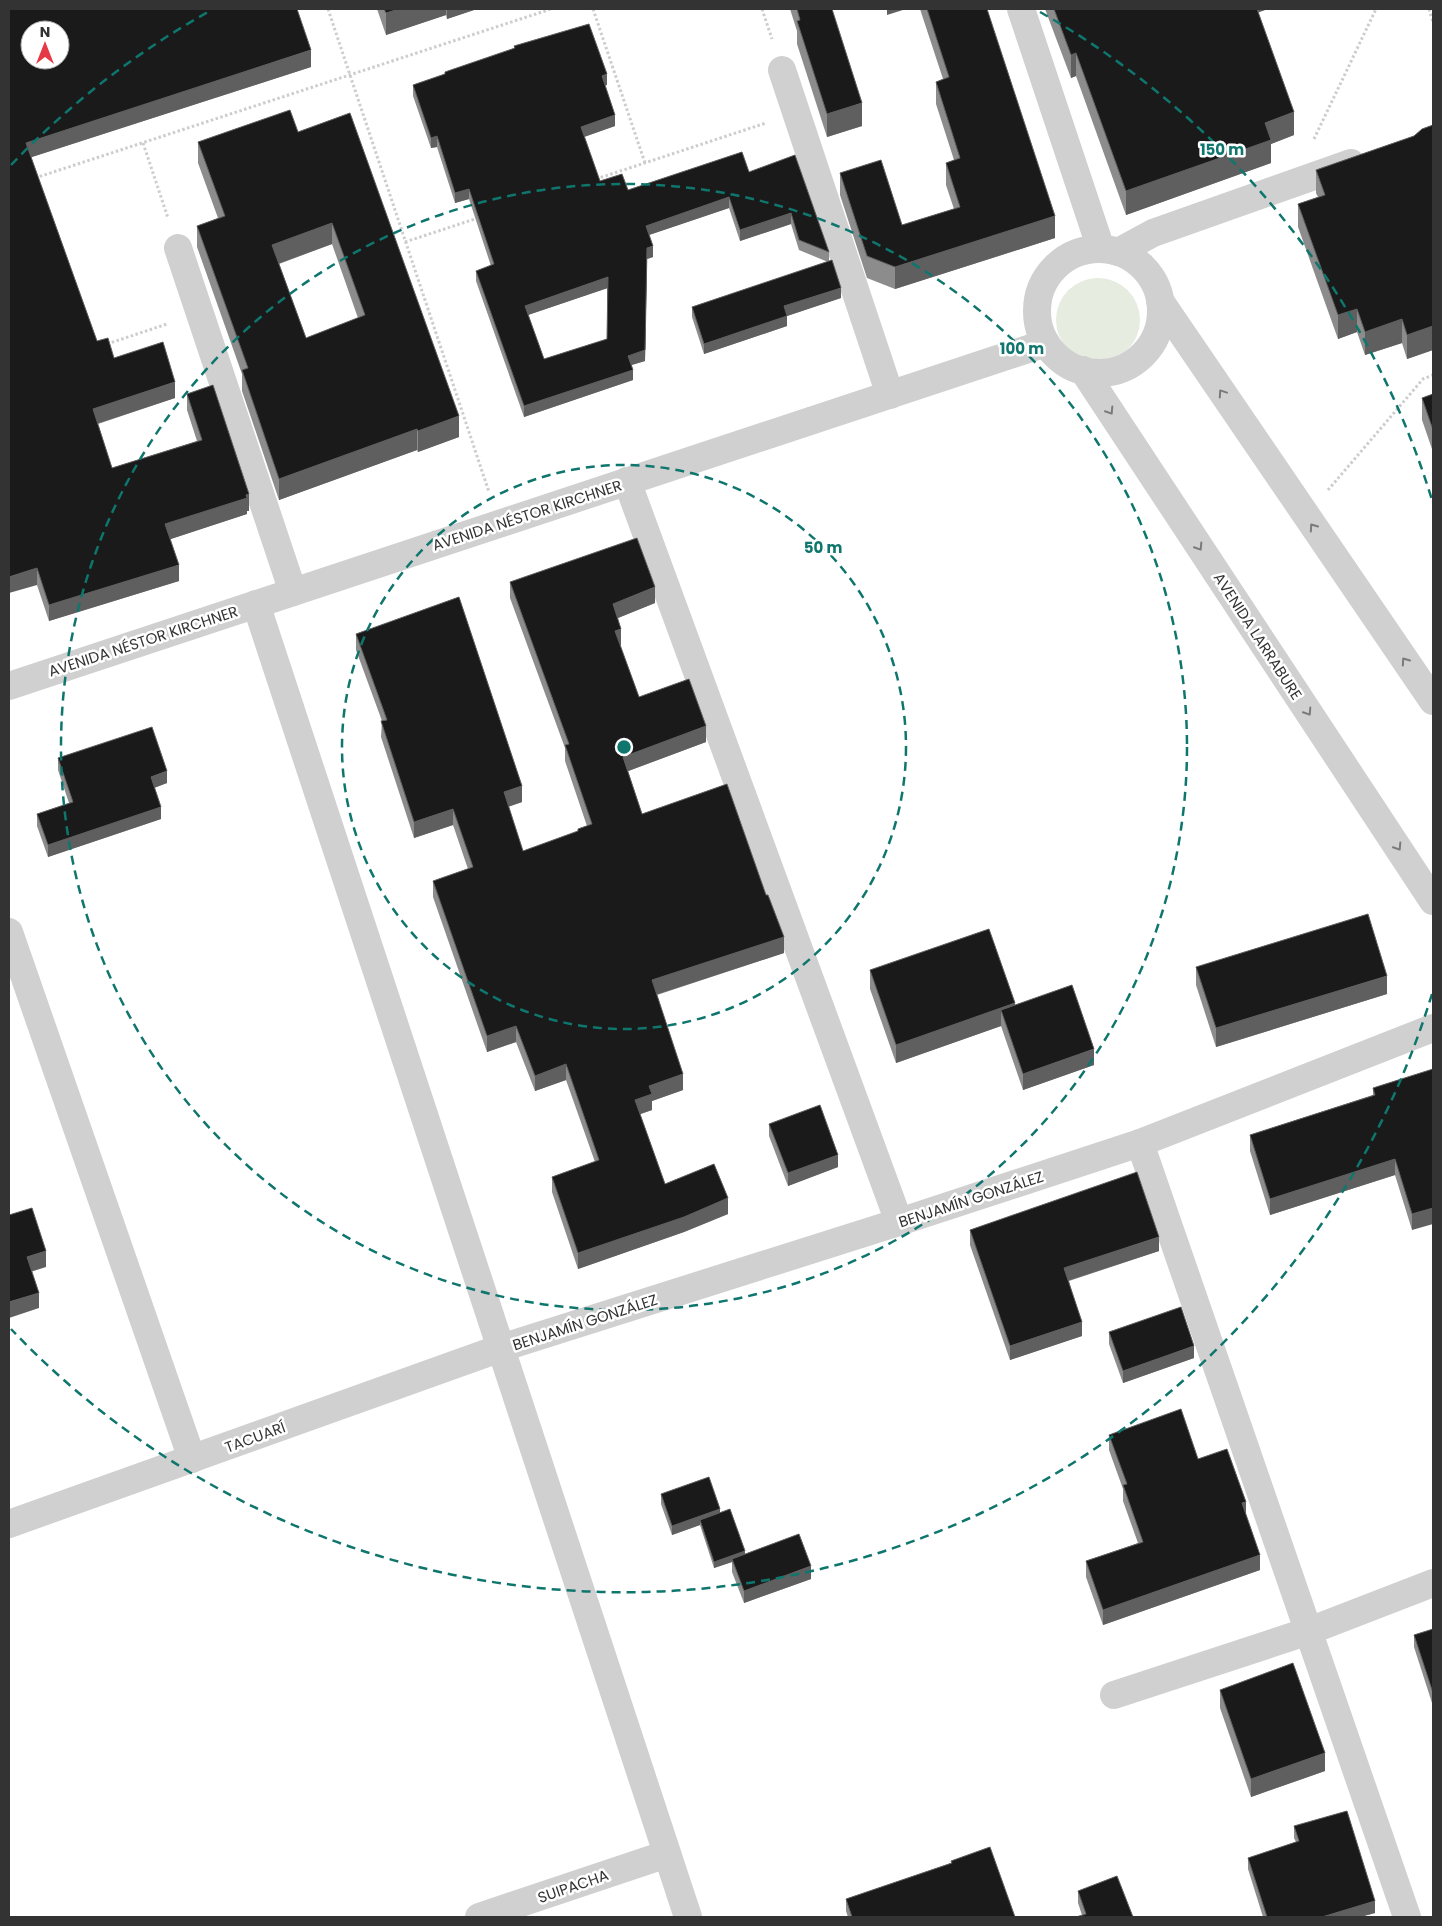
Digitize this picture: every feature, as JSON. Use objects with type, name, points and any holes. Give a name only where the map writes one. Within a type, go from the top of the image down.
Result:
[{"type":"street","points":[[1021,9],[1109,250]]},
{"type":"street","points":[[782,70],[890,395]]},
{"type":"street","points":[[1160,301],[1160,321],[1156,334],[1140,357],[1123,367],[1103,372],[1083,370],[1062,360],[1046,343],[1038,325],[1036,306],[1042,286],[1052,270],[1066,258],[1083,251],[1109,250],[1294,182],[1374,156]]},
{"type":"street","points":[[178,248],[293,592]]},
{"type":"street","points":[[1109,250],[1134,259],[1146,271],[1155,285],[1160,301],[1433,701]]},
{"type":"street","name":"AVENIDA NÉSTOR KIRCHNER","points":[[9,686],[1046,343]]},
{"type":"street","name":"AVENIDA LARRABURE","points":[[1083,370],[1433,901]]},
{"type":"street","points":[[627,482],[899,1222]]},
{"type":"street","points":[[256,604],[688,1917]]},
{"type":"street","points":[[9,932],[192,1459]]},
{"type":"street","name":"BENJAMÍN GONZÁLEZ","points":[[501,1348],[899,1222],[1140,1143],[1433,1028]]},
{"type":"street","points":[[1140,1143],[1407,1917]]},
{"type":"street","name":"TACUARÍ","points":[[9,1524],[501,1348]]},
{"type":"street","points":[[1114,1694],[1309,1631],[1433,1583]]},
{"type":"street","name":"SUIPACHA","points":[[480,1917],[667,1854]]},
{"type":"path","points":[[328,9],[500,524]]},
{"type":"path","points":[[27,181],[551,9]]},
{"type":"path","points":[[593,9],[645,163]]},
{"type":"path","points":[[1294,182],[1376,9]]},
{"type":"path","points":[[1429,9],[1433,22]]},
{"type":"path","points":[[590,181],[796,113]]},
{"type":"path","points":[[143,143],[178,248]]},
{"type":"path","points":[[405,242],[479,218]]},
{"type":"path","points":[[100,346],[200,314]]},
{"type":"path","points":[[1305,516],[1423,378],[1433,375]]},
{"type":"shaded area","points":[[1090,278],[1106,278],[1122,285],[1133,296],[1140,312],[1137,336],[1128,350],[1122,355],[1106,362],[1090,362],[1074,355],[1063,344],[1056,328],[1056,312],[1063,296],[1074,285]]},
{"type":"building","points":[[9,9],[297,9],[311,50],[26,143],[97,341],[108,338],[114,358],[163,342],[175,382],[93,409],[112,468],[202,440],[187,394],[213,385],[249,494],[246,495],[247,498],[165,524],[179,565],[49,605],[37,568],[9,577]]},
{"type":"building","points":[[384,9],[399,9],[386,13]]},
{"type":"building","points":[[797,9],[832,9],[862,103],[827,114],[797,21],[800,20]]},
{"type":"building","points":[[927,9],[987,9],[1055,216],[895,267],[867,256],[840,173],[881,160],[902,225],[960,207],[946,163],[960,158],[936,82],[949,77]]},
{"type":"building","points":[[1054,9],[1257,9],[1294,112],[1265,123],[1271,140],[1126,191],[1076,53],[1071,55]]},
{"type":"building","points":[[589,24],[607,74],[602,76],[615,115],[581,127],[600,181],[622,174],[628,190],[742,152],[749,172],[795,155],[829,252],[799,240],[791,213],[740,230],[729,197],[646,226],[653,246],[647,248],[645,350],[628,356],[633,370],[524,406],[476,271],[494,264],[469,189],[455,193],[437,136],[431,138],[413,85],[515,48],[514,46]],"holes":[[[608,277],[607,339],[544,359],[525,306]]]},
{"type":"building","points":[[290,110],[298,132],[350,113],[459,416],[418,431],[417,429],[279,479],[242,370],[248,368],[197,226],[225,216],[198,142]],"holes":[[[332,223],[365,315],[306,338],[272,245]]]},
{"type":"building","points":[[1433,125],[1433,326],[1407,335],[1402,319],[1365,332],[1357,309],[1338,315],[1298,204],[1325,195],[1316,170],[1414,136],[1422,129]]},
{"type":"building","points":[[832,260],[841,288],[784,306],[787,316],[704,344],[692,307]]},
{"type":"building","points":[[1433,394],[1433,430],[1422,398]]},
{"type":"building","points":[[637,538],[655,587],[613,604],[621,629],[615,631],[639,697],[689,679],[706,726],[623,757],[642,814],[727,784],[766,895],[768,895],[784,937],[652,980],[683,1074],[649,1086],[652,1094],[635,1100],[665,1184],[714,1164],[728,1198],[684,1217],[578,1253],[552,1177],[599,1160],[566,1064],[535,1076],[516,1026],[487,1036],[433,881],[473,867],[453,809],[414,822],[381,721],[387,720],[356,634],[459,597],[522,786],[504,792],[523,851],[592,824],[565,745],[569,744],[510,582]]},
{"type":"building","points":[[152,727],[167,771],[151,777],[161,807],[48,845],[37,814],[73,802],[58,758]]},
{"type":"building","points":[[1368,914],[1387,976],[1216,1028],[1196,967]]},
{"type":"building","points":[[989,929],[1015,1003],[896,1045],[870,970]]},
{"type":"building","points":[[1072,985],[1094,1049],[1023,1074],[1001,1010]]},
{"type":"building","points":[[1433,1069],[1433,1208],[1412,1214],[1395,1159],[1270,1199],[1250,1135],[1375,1095],[1373,1088]]},
{"type":"building","points":[[820,1105],[838,1155],[788,1173],[769,1124]]},
{"type":"building","points":[[1137,1172],[1159,1237],[1064,1268],[1082,1322],[1010,1346],[970,1230]]},
{"type":"building","points":[[32,1208],[46,1251],[27,1257],[39,1293],[9,1302],[9,1215]]},
{"type":"building","points":[[1181,1307],[1194,1346],[1123,1371],[1109,1332]]},
{"type":"building","points":[[1181,1409],[1198,1459],[1227,1449],[1246,1502],[1242,1503],[1260,1555],[1103,1610],[1086,1561],[1143,1542],[1123,1485],[1127,1484],[1109,1435]]},
{"type":"building","points":[[709,1477],[720,1509],[672,1526],[661,1494]]},
{"type":"building","points":[[730,1509],[745,1551],[714,1562],[700,1520]]},
{"type":"building","points":[[799,1534],[811,1566],[744,1591],[732,1559]]},
{"type":"building","points":[[1433,1629],[1433,1693],[1414,1635]]},
{"type":"building","points":[[1293,1663],[1325,1753],[1251,1779],[1220,1690]]},
{"type":"building","points":[[1347,1811],[1375,1901],[1322,1917],[1267,1917],[1248,1858],[1299,1841],[1294,1826]]},
{"type":"building","points":[[990,1847],[1015,1917],[852,1917],[846,1899],[952,1863],[951,1861]]},
{"type":"building","points":[[1117,1876],[1133,1917],[1076,1917],[1086,1914],[1078,1891]]}]
